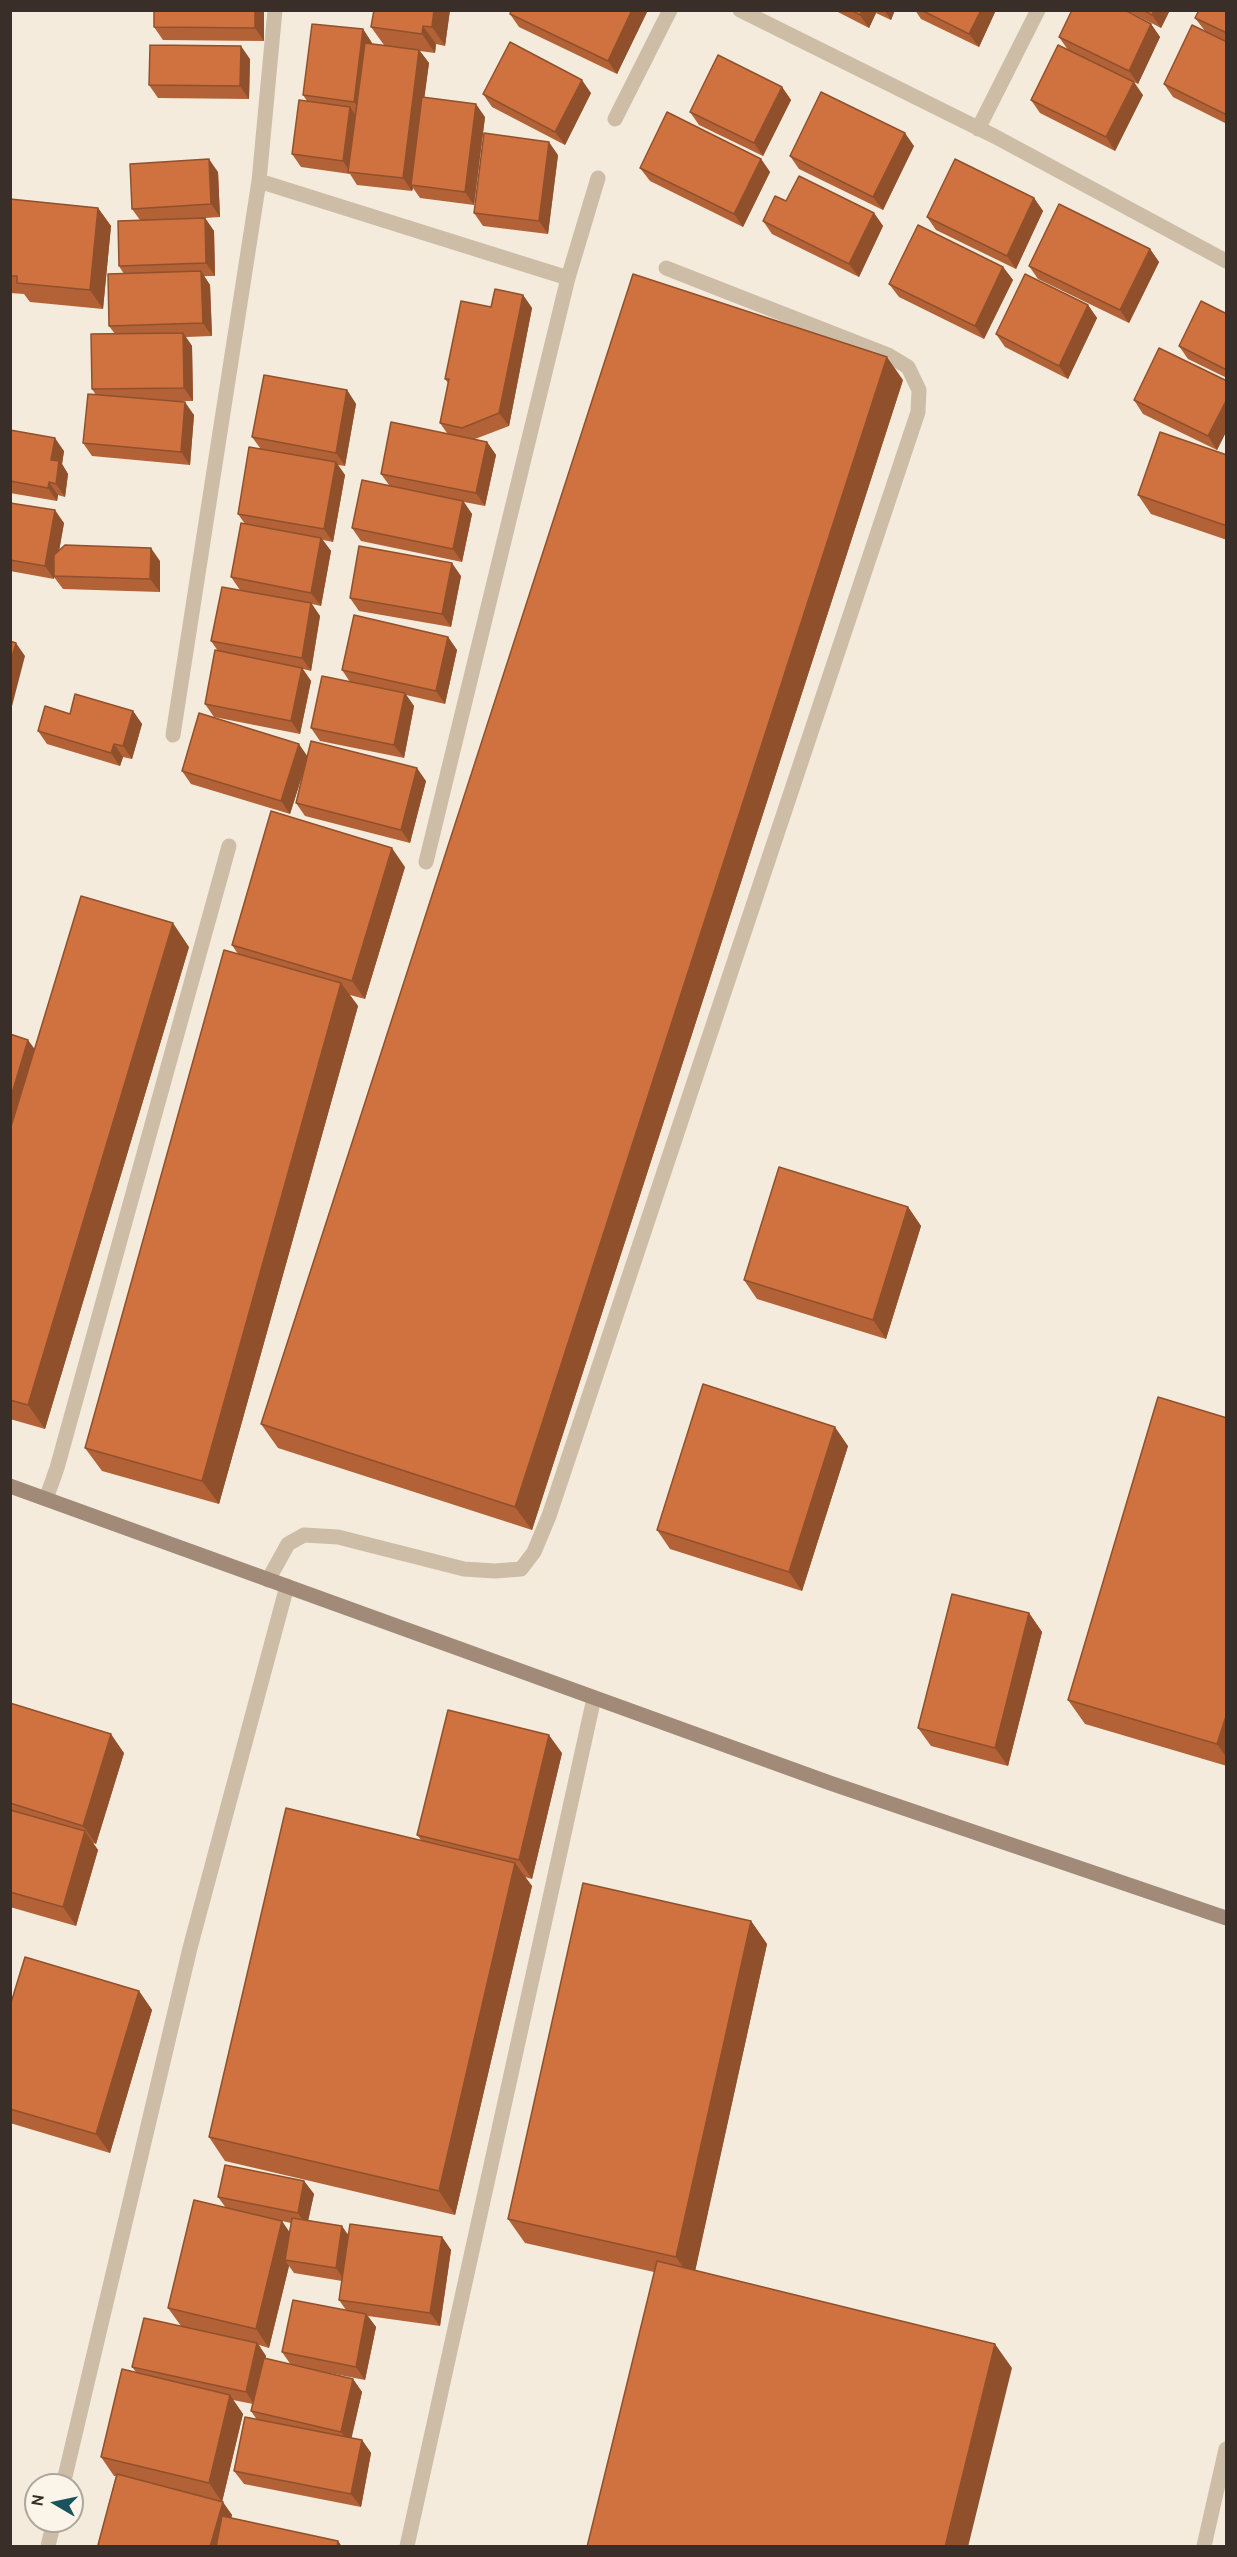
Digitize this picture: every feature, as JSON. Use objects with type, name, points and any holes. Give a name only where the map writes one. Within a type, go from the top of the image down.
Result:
[{"type":"street","points":[[173,735],[259,181],[275,10]]},
{"type":"street","points":[[615,119],[670,10]]},
{"type":"street","points":[[740,10],[978,129],[1227,261]]},
{"type":"street","points":[[978,129],[1038,10]]},
{"type":"street","points":[[426,862],[567,278],[598,178]]},
{"type":"street","points":[[259,181],[567,278]]},
{"type":"street","points":[[268,1580],[288,1544],[304,1535],[338,1537],[464,1569],[495,1571],[521,1569],[534,1552],[549,1516],[918,412],[918,390],[908,367],[888,355],[666,268]]},
{"type":"street","points":[[46,1498],[57,1468],[229,846]]},
{"type":"street","points":[[10,1486],[830,1783],[1227,1918]]},
{"type":"street","points":[[66,2473],[190,1948],[287,1586]]},
{"type":"street","points":[[407,2547],[594,1698]]},
{"type":"street","points":[[1204,2547],[1227,2449]]},
{"type":"building","points":[[154,10],[255,10],[255,28],[154,27]]},
{"type":"building","points":[[374,10],[434,10],[432,27],[423,26],[422,34],[371,27]]},
{"type":"building","points":[[511,10],[632,10],[608,61],[510,14]]},
{"type":"building","points":[[851,10],[862,10],[860,15]]},
{"type":"building","points":[[921,10],[981,10],[969,34]]},
{"type":"building","points":[[1072,10],[1125,10],[1151,24],[1129,71],[1059,37]]},
{"type":"building","points":[[1143,10],[1154,10],[1152,15]]},
{"type":"building","points":[[1199,10],[1227,10],[1227,33],[1195,18]]},
{"type":"building","points":[[312,24],[363,29],[354,102],[303,95]]},
{"type":"building","points":[[1192,25],[1227,42],[1227,115],[1164,84]]},
{"type":"building","points":[[510,42],[582,80],[555,132],[483,94]]},
{"type":"building","points":[[365,43],[419,50],[403,178],[348,172]]},
{"type":"building","points":[[150,45],[241,46],[240,86],[149,85]]},
{"type":"building","points":[[1058,45],[1134,82],[1106,137],[1031,100]]},
{"type":"building","points":[[718,55],[782,87],[754,143],[690,112]]},
{"type":"building","points":[[821,92],[905,133],[873,197],[790,156]]},
{"type":"building","points":[[422,97],[476,104],[465,192],[411,185]]},
{"type":"building","points":[[299,100],[350,107],[343,161],[292,154]]},
{"type":"building","points":[[667,112],[761,159],[734,214],[640,168]]},
{"type":"building","points":[[484,133],[549,142],[539,221],[474,213]]},
{"type":"building","points":[[209,159],[211,204],[132,209],[130,164]]},
{"type":"building","points":[[955,159],[1034,198],[1007,256],[927,217]]},
{"type":"building","points":[[799,176],[874,213],[849,264],[763,221],[775,196],[786,201]]},
{"type":"building","points":[[10,199],[98,208],[90,290],[17,283],[17,276],[10,276]]},
{"type":"building","points":[[1059,204],[1150,249],[1120,310],[1029,266]]},
{"type":"building","points":[[205,218],[206,263],[119,266],[118,221]]},
{"type":"building","points":[[918,225],[1003,267],[975,326],[889,284]]},
{"type":"building","points":[[201,271],[203,323],[109,326],[108,274]]},
{"type":"building","points":[[633,274],[887,357],[515,1507],[261,1424]]},
{"type":"building","points":[[1025,274],[1088,305],[1059,366],[996,334]]},
{"type":"building","points":[[495,289],[523,295],[499,413],[462,428],[440,423],[449,379],[445,379],[461,301],[491,307]]},
{"type":"building","points":[[1201,301],[1227,314],[1227,370],[1179,346]]},
{"type":"building","points":[[183,333],[184,388],[92,389],[91,334]]},
{"type":"building","points":[[1159,348],[1227,381],[1227,399],[1208,436],[1134,400]]},
{"type":"building","points":[[264,375],[347,390],[336,453],[252,437]]},
{"type":"building","points":[[88,394],[185,402],[181,452],[83,443]]},
{"type":"building","points":[[391,422],[487,442],[476,493],[381,474]]},
{"type":"building","points":[[10,430],[55,438],[51,460],[59,461],[56,484],[49,482],[48,488],[10,481]]},
{"type":"building","points":[[1160,432],[1227,455],[1227,526],[1138,495]]},
{"type":"building","points":[[249,447],[336,462],[324,529],[238,514]]},
{"type":"building","points":[[362,480],[463,501],[453,549],[352,528]]},
{"type":"building","points":[[10,503],[55,510],[45,566],[10,560]]},
{"type":"building","points":[[241,523],[321,538],[311,593],[231,577]]},
{"type":"building","points":[[65,545],[151,548],[150,579],[54,576],[54,555]]},
{"type":"building","points":[[359,546],[452,563],[442,614],[350,598]]},
{"type":"building","points":[[222,587],[311,603],[302,658],[211,641]]},
{"type":"building","points":[[354,615],[448,637],[436,691],[342,670]]},
{"type":"building","points":[[10,641],[16,643],[10,664]]},
{"type":"building","points":[[215,650],[302,668],[291,721],[205,704]]},
{"type":"building","points":[[322,676],[405,693],[394,745],[311,728]]},
{"type":"building","points":[[75,694],[133,711],[123,746],[114,744],[111,753],[38,731],[45,706],[70,714]]},
{"type":"building","points":[[199,713],[299,744],[281,801],[182,771]]},
{"type":"building","points":[[311,741],[417,768],[401,830],[296,803]]},
{"type":"building","points":[[271,811],[392,848],[352,981],[232,945]]},
{"type":"building","points":[[81,896],[173,923],[28,1405],[10,1400],[10,1130]]},
{"type":"building","points":[[224,950],[341,983],[202,1481],[85,1448]]},
{"type":"building","points":[[10,1034],[28,1040],[10,1100]]},
{"type":"building","points":[[779,1167],[908,1207],[873,1320],[744,1280]]},
{"type":"building","points":[[703,1384],[835,1427],[789,1572],[657,1530]]},
{"type":"building","points":[[1158,1397],[1227,1418],[1227,1713],[1217,1744],[1068,1700]]},
{"type":"building","points":[[952,1594],[1029,1613],[995,1748],[918,1728]]},
{"type":"building","points":[[10,1703],[111,1734],[83,1826],[10,1803]]},
{"type":"building","points":[[448,1710],[549,1735],[519,1860],[417,1835]]},
{"type":"building","points":[[286,1808],[515,1863],[439,2191],[209,2137]]},
{"type":"building","points":[[10,1810],[85,1831],[63,1907],[10,1892]]},
{"type":"building","points":[[583,1883],[751,1921],[676,2257],[508,2219]]},
{"type":"building","points":[[25,1957],[139,1991],[96,2134],[10,2109],[10,2006]]},
{"type":"building","points":[[225,2165],[304,2181],[298,2213],[218,2197]]},
{"type":"building","points":[[194,2200],[282,2221],[256,2329],[168,2308]]},
{"type":"building","points":[[292,2218],[342,2226],[336,2268],[285,2260]]},
{"type":"building","points":[[350,2224],[442,2237],[430,2313],[339,2300]]},
{"type":"building","points":[[657,2261],[995,2344],[945,2547],[587,2547]]},
{"type":"building","points":[[293,2300],[366,2314],[356,2367],[282,2352]]},
{"type":"building","points":[[144,2318],[257,2343],[246,2392],[132,2367]]},
{"type":"building","points":[[264,2358],[353,2379],[341,2432],[251,2411]]},
{"type":"building","points":[[122,2369],[230,2395],[209,2483],[101,2457]]},
{"type":"building","points":[[245,2417],[362,2440],[351,2494],[234,2471]]},
{"type":"building","points":[[117,2474],[223,2502],[210,2547],[104,2547],[98,2545]]},
{"type":"building","points":[[222,2516],[338,2541],[337,2547],[216,2547]]}]
